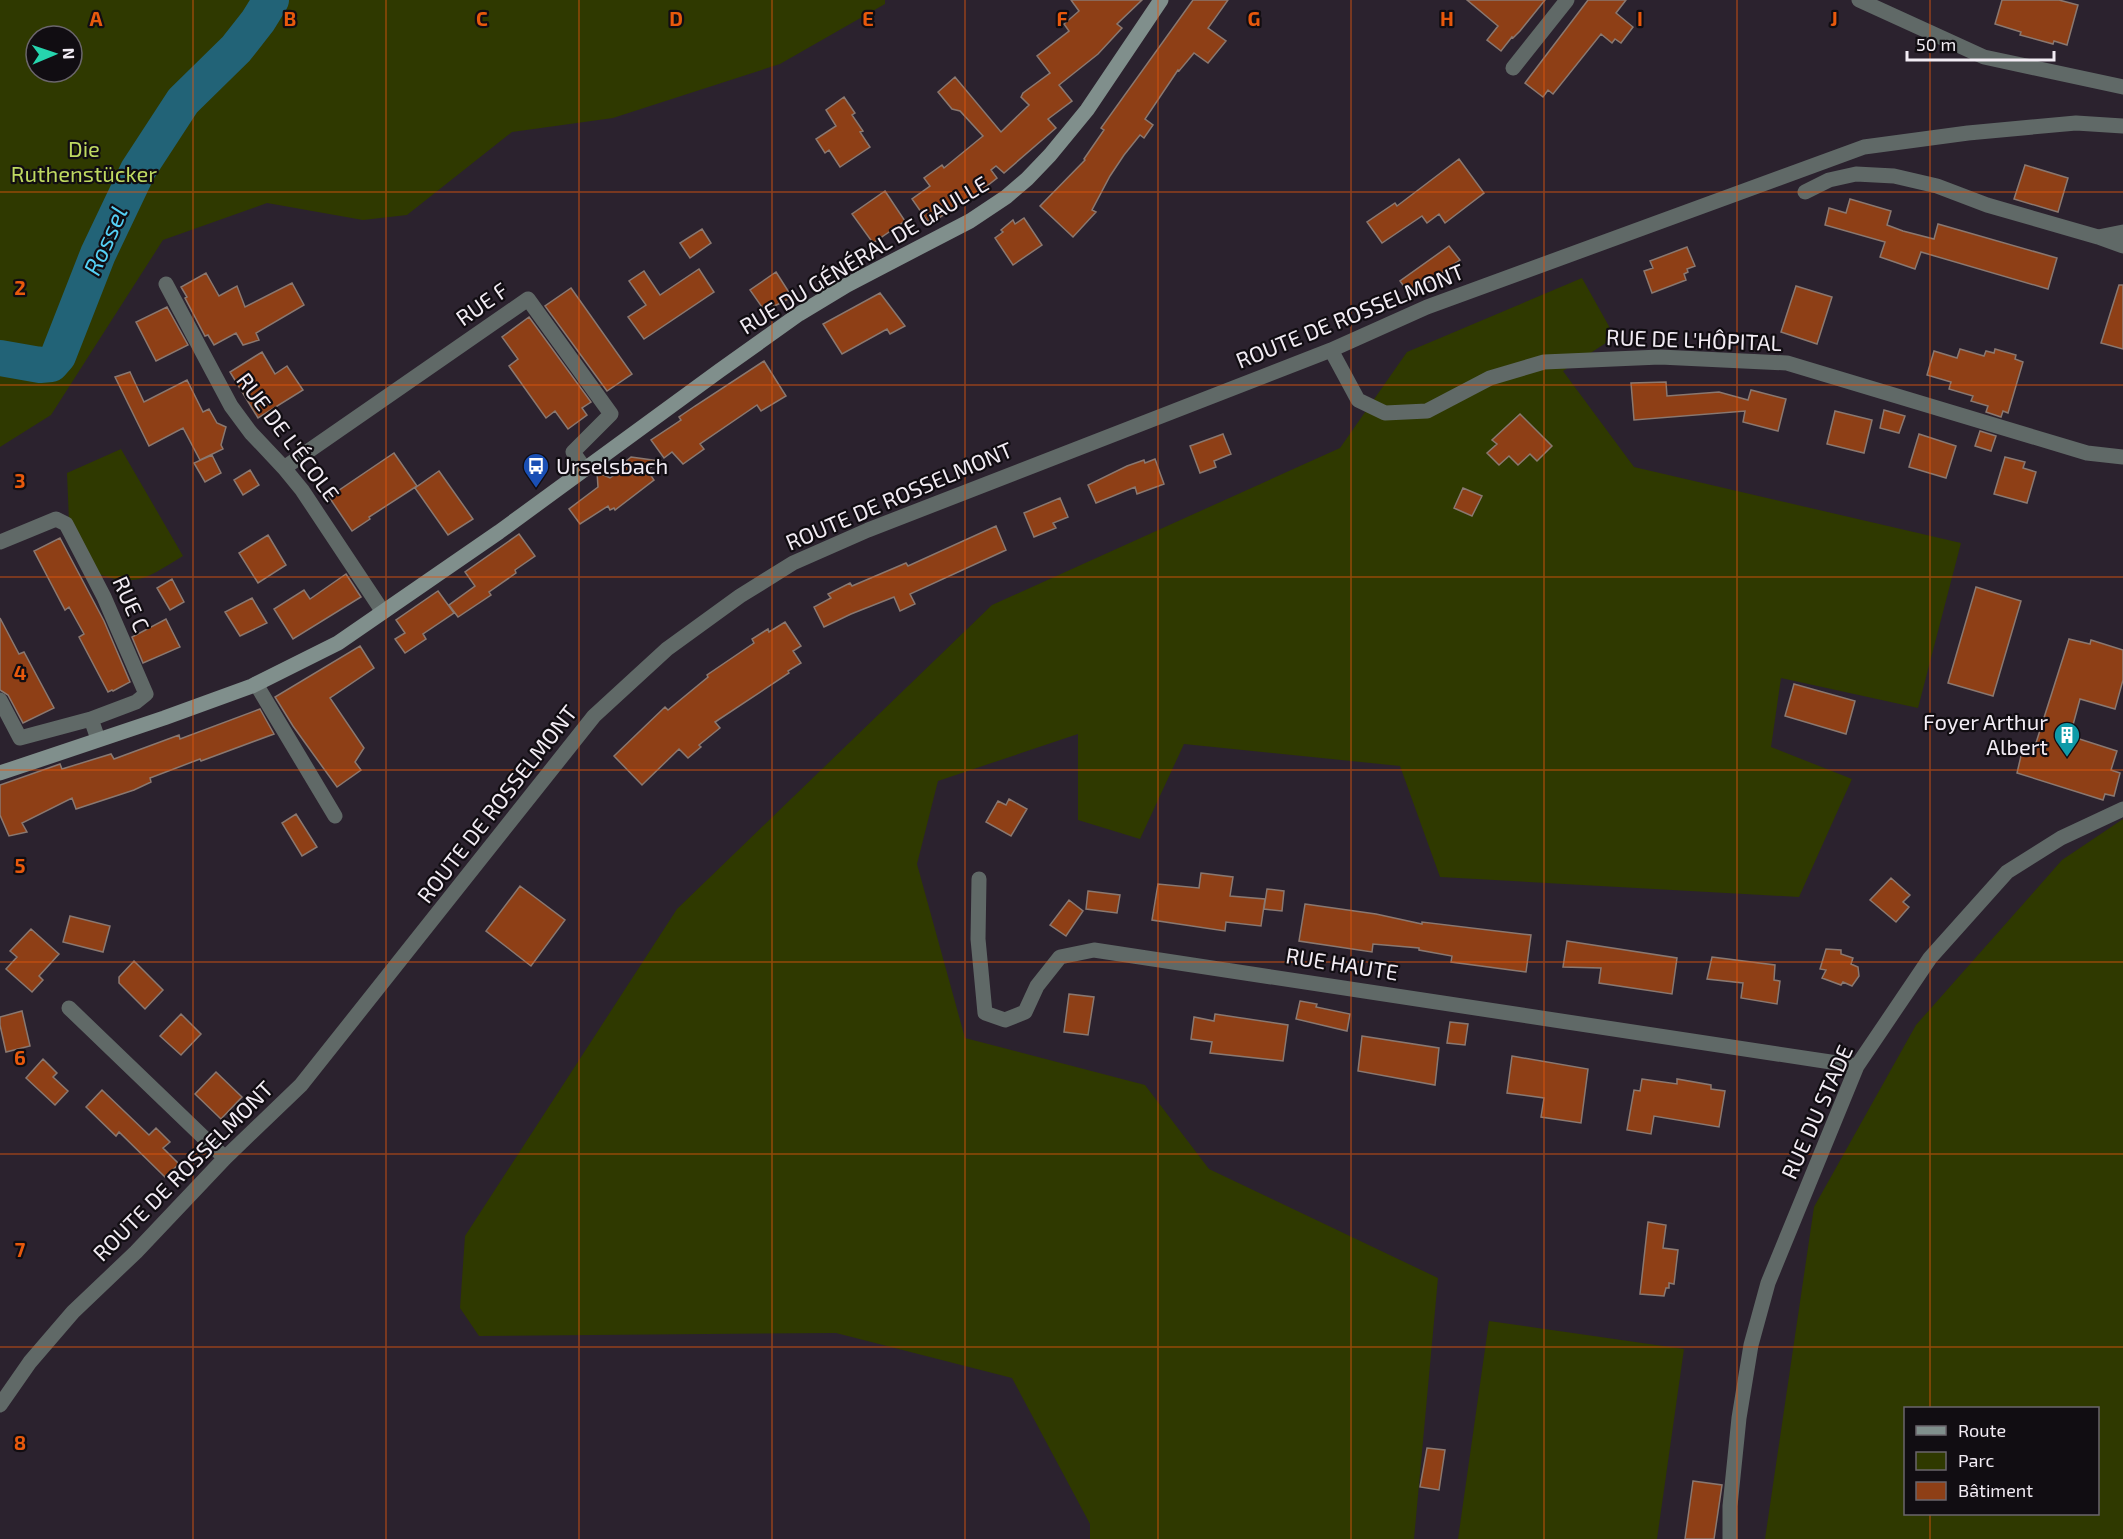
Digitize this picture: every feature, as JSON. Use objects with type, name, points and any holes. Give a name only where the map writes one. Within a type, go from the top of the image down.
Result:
[{"type":"main road","name":"RUE DU GÉNÉRAL DE GAULLE","points":[[0,772],[164,718],[256,684],[338,643],[499,532],[799,314],[848,285],[970,221],[1006,197],[1050,155],[1087,110],[1161,0]]},
{"type":"street","points":[[1513,68],[1567,0]]},
{"type":"street","points":[[1859,0],[1984,57],[2123,87]]},
{"type":"street","name":"ROUTE DE ROSSELMONT","points":[[0,1405],[30,1362],[73,1312],[136,1252],[225,1158],[301,1085],[594,716],[667,649],[740,596],[793,563],[868,530],[1331,350],[1427,307],[1864,147],[2076,123],[2123,126]]},
{"type":"street","points":[[1805,192],[1829,180],[1856,174],[1894,176],[1937,186],[1988,205],[2123,246]]},
{"type":"street","points":[[2098,237],[2123,232]]},
{"type":"street","name":"RUE DE L'ÉCOLE","points":[[166,284],[231,406],[251,433],[302,490],[383,612]]},
{"type":"street","name":"RUE F","points":[[284,468],[528,299],[611,414],[573,452],[585,469]]},
{"type":"street","name":"RUE DE L'HÔPITAL","points":[[1331,350],[1358,400],[1385,413],[1426,411],[1490,378],[1544,362],[1660,357],[1787,363],[2087,453],[2123,457]]},
{"type":"street","name":"RUE C","points":[[0,542],[56,519],[66,524],[104,597],[146,694],[136,702],[91,719]]},
{"type":"street","points":[[256,684],[335,816]]},
{"type":"street","points":[[0,700],[20,738],[91,719],[98,739]]},
{"type":"street","name":"RUE DU STADE","points":[[1730,1539],[1730,1506],[1739,1418],[1751,1345],[1768,1283],[1857,1066],[1930,958],[2007,872],[2061,838],[2123,809]]},
{"type":"street","name":"RUE HAUTE","points":[[979,879],[978,939],[985,1013],[1005,1020],[1025,1012],[1037,986],[1060,957],[1094,950],[1857,1066]]},
{"type":"street","points":[[69,1008],[225,1158]]},
{"type":"green space","name":"Die Ruthenstücker","points":[[0,0],[885,0],[885,4],[780,64],[613,118],[512,132],[407,215],[363,220],[267,203],[163,240],[51,415],[0,447]]},
{"type":"green space","points":[[1582,278],[1615,337],[1563,371],[1634,467],[1961,543],[1918,708],[1781,678],[1771,747],[1852,779],[1799,897],[1440,877],[1400,766],[1184,744],[1140,839],[1078,820],[1078,734],[938,781],[917,864],[965,1038],[1145,1085],[1209,1169],[1438,1278],[1414,1539],[1090,1539],[1090,1524],[1012,1378],[836,1333],[479,1336],[460,1308],[465,1236],[677,909],[992,605],[1340,448],[1407,352]]},
{"type":"green space","points":[[121,449],[183,556],[152,574],[134,580],[99,574],[69,521],[67,473]]},
{"type":"green space","points":[[2123,819],[2123,1539],[1765,1539],[1814,1207],[1916,1025],[2062,860]]},
{"type":"green space","points":[[1489,1321],[1684,1349],[1657,1539],[1458,1539]]},
{"type":"building","points":[[1071,0],[1142,0],[1117,24],[1122,28],[1098,54],[1059,85],[1072,101],[1048,119],[1056,128],[1004,173],[996,166],[991,170],[997,178],[982,190],[939,218],[937,215],[928,222],[912,199],[930,186],[924,178],[942,165],[944,168],[983,136],[960,111],[952,109],[938,92],[955,77],[1001,132],[1029,105],[1021,97],[1023,93],[1050,73],[1037,56],[1069,31],[1064,24],[1079,11]]},
{"type":"building","points":[[1193,0],[1228,0],[1208,28],[1226,41],[1208,63],[1194,53],[1178,70],[1145,119],[1153,125],[1144,138],[1140,135],[1124,155],[1092,210],[1096,212],[1073,237],[1040,206],[1085,160],[1104,130],[1101,128]]},
{"type":"building","points":[[1467,0],[1545,0],[1501,51],[1487,40],[1498,26]]},
{"type":"building","points":[[1588,0],[1626,0],[1616,13],[1633,27],[1621,43],[1615,39],[1612,43],[1601,34],[1553,94],[1548,90],[1543,97],[1525,83]]},
{"type":"building","points":[[2002,0],[2059,0],[2078,5],[2067,45],[2054,41],[2053,44],[2020,35],[2021,32],[1995,24]]},
{"type":"building","points":[[844,97],[855,113],[852,115],[870,147],[840,167],[829,150],[825,153],[816,139],[836,126],[826,110]]},
{"type":"building","points":[[1459,159],[1484,193],[1445,223],[1439,214],[1427,223],[1422,216],[1382,243],[1367,222],[1395,203],[1397,206]]},
{"type":"building","points":[[2025,165],[2068,178],[2058,212],[2014,199]]},
{"type":"building","points":[[885,191],[905,221],[873,243],[852,214]]},
{"type":"building","points":[[1850,199],[1891,211],[1887,225],[1903,231],[1934,239],[1938,224],[2057,258],[2048,289],[1921,252],[1915,269],[1880,257],[1885,242],[1825,225],[1829,208],[1846,213]]},
{"type":"building","points":[[1024,218],[1042,245],[1013,265],[995,238],[1013,220],[1015,224]]},
{"type":"building","points":[[702,229],[711,243],[690,258],[680,243]]},
{"type":"building","points":[[1449,246],[1460,260],[1410,295],[1400,281]]},
{"type":"building","points":[[1687,247],[1695,266],[1687,269],[1688,272],[1684,274],[1686,280],[1652,293],[1644,271],[1653,268],[1650,261]]},
{"type":"building","points":[[699,269],[714,292],[644,339],[628,317],[646,305],[629,281],[644,271],[660,295]]},
{"type":"building","points":[[776,272],[792,297],[774,306],[772,304],[764,310],[750,290]]},
{"type":"building","points":[[206,273],[219,296],[237,286],[245,307],[292,283],[304,305],[256,333],[259,340],[243,345],[236,333],[214,345],[208,335],[205,336],[181,287]]},
{"type":"building","points":[[2119,285],[2123,285],[2123,349],[2101,343]]},
{"type":"building","points":[[1796,286],[1832,297],[1817,344],[1781,332]]},
{"type":"building","points":[[571,288],[632,374],[607,391],[545,306]]},
{"type":"building","points":[[880,293],[905,326],[890,334],[887,329],[842,354],[823,324]]},
{"type":"building","points":[[167,307],[188,345],[156,361],[136,322]]},
{"type":"building","points":[[529,317],[591,402],[582,408],[587,415],[568,429],[555,411],[546,418],[509,366],[518,359],[502,337]]},
{"type":"building","points":[[1960,349],[1984,356],[1986,351],[1994,353],[1995,349],[2016,355],[2015,359],[2023,362],[2008,413],[2003,411],[2001,417],[1986,412],[1988,406],[1971,401],[1973,396],[1949,389],[1951,382],[1927,375],[1934,351],[1957,358]]},
{"type":"building","points":[[262,352],[275,374],[287,366],[303,390],[258,418],[230,372]]},
{"type":"building","points":[[764,361],[786,396],[761,411],[757,405],[700,444],[704,449],[683,464],[672,452],[664,458],[651,440],[681,420],[679,417]]},
{"type":"building","points":[[130,372],[144,402],[187,380],[203,412],[209,409],[217,423],[226,427],[221,445],[223,449],[200,460],[183,428],[149,446],[115,377]]},
{"type":"building","points":[[1666,382],[1667,396],[1719,392],[1748,400],[1751,390],[1786,399],[1778,431],[1743,422],[1745,411],[1634,420],[1631,383]]},
{"type":"building","points":[[1884,410],[1905,416],[1899,433],[1880,428]]},
{"type":"building","points":[[1835,411],[1872,420],[1864,453],[1827,444]]},
{"type":"building","points":[[1520,414],[1552,446],[1537,461],[1530,454],[1518,465],[1509,456],[1499,465],[1487,453],[1497,444],[1492,440]]},
{"type":"building","points":[[1980,431],[1996,436],[1991,451],[1975,446]]},
{"type":"building","points":[[1223,434],[1231,454],[1214,461],[1216,467],[1200,473],[1190,446]]},
{"type":"building","points":[[1919,434],[1956,446],[1946,478],[1909,467]]},
{"type":"building","points":[[394,453],[417,486],[369,517],[370,519],[352,531],[329,497]]},
{"type":"building","points":[[212,455],[221,473],[205,482],[194,463]]},
{"type":"building","points":[[631,457],[660,461],[647,470],[654,480],[615,510],[614,508],[610,510],[608,506],[580,524],[569,509],[598,487],[597,472],[610,478],[626,467],[625,462]]},
{"type":"building","points":[[2005,457],[2025,462],[2023,468],[2036,472],[2027,503],[1994,494]]},
{"type":"building","points":[[1155,459],[1164,484],[1137,494],[1135,487],[1096,503],[1088,485],[1127,466]]},
{"type":"building","points":[[250,470],[259,485],[243,495],[234,480]]},
{"type":"building","points":[[439,471],[473,519],[448,535],[415,488]]},
{"type":"building","points":[[1463,488],[1482,496],[1472,516],[1454,508]]},
{"type":"building","points":[[1060,498],[1068,517],[1053,523],[1056,528],[1034,537],[1024,513]]},
{"type":"building","points":[[996,526],[1006,550],[910,594],[915,604],[900,611],[894,597],[824,627],[814,607],[831,598],[828,594],[850,583],[852,586],[906,563],[908,566]]},
{"type":"building","points":[[519,534],[535,556],[489,592],[491,595],[458,617],[449,605],[475,586],[465,572]]},
{"type":"building","points":[[268,535],[286,565],[258,583],[239,553]]},
{"type":"building","points":[[60,538],[104,621],[130,682],[113,691],[108,692],[79,637],[84,634],[69,607],[65,610],[34,551]]},
{"type":"building","points":[[346,574],[361,597],[293,639],[274,609],[304,590],[310,599]]},
{"type":"building","points":[[172,579],[184,602],[170,610],[157,588]]},
{"type":"building","points":[[1976,587],[2021,601],[1993,696],[1948,683]]},
{"type":"building","points":[[438,591],[454,613],[423,634],[426,639],[405,653],[395,639],[405,633],[396,620]]},
{"type":"building","points":[[252,598],[267,623],[240,636],[225,612]]},
{"type":"building","points":[[0,618],[19,654],[24,652],[54,708],[23,723],[8,695],[0,690]]},
{"type":"building","points":[[166,619],[180,647],[143,663],[132,637]]},
{"type":"building","points":[[785,622],[801,646],[793,651],[801,663],[715,722],[720,728],[699,745],[701,747],[688,758],[679,749],[642,785],[614,756],[665,707],[668,710],[708,677],[707,675],[754,643],[752,639]]},
{"type":"building","points":[[2069,639],[2090,644],[2091,640],[2123,650],[2123,680],[2115,709],[2080,699],[2070,736],[2117,751],[2111,770],[2120,773],[2114,796],[2105,794],[2103,800],[2017,773],[2024,743],[2035,746]]},
{"type":"building","points":[[360,646],[374,668],[330,698],[364,748],[355,762],[361,770],[337,787],[275,697]]},
{"type":"building","points":[[1794,684],[1855,701],[1846,734],[1785,716]]},
{"type":"building","points":[[260,709],[274,734],[201,761],[200,759],[150,778],[151,782],[134,790],[76,809],[72,798],[22,823],[27,832],[9,836],[0,815],[0,785],[60,764],[62,769],[111,754],[114,759],[179,735],[180,739]]},
{"type":"building","points":[[1009,799],[1027,809],[1011,836],[986,822],[998,801],[1006,805]]},
{"type":"building","points":[[296,814],[317,847],[302,856],[282,823]]},
{"type":"building","points":[[1201,873],[1233,877],[1230,896],[1265,899],[1261,926],[1226,922],[1225,931],[1152,920],[1158,884],[1199,888]]},
{"type":"building","points":[[1891,878],[1910,895],[1903,902],[1909,907],[1896,922],[1870,900]]},
{"type":"building","points":[[520,886],[565,920],[531,966],[486,931]]},
{"type":"building","points":[[1267,889],[1284,891],[1282,911],[1264,909]]},
{"type":"building","points":[[1088,891],[1120,895],[1117,913],[1086,909]]},
{"type":"building","points":[[1069,900],[1083,911],[1066,936],[1050,925]]},
{"type":"building","points":[[1305,904],[1376,914],[1422,924],[1422,922],[1531,935],[1526,972],[1451,962],[1452,956],[1419,950],[1419,948],[1373,944],[1372,952],[1299,941]]},
{"type":"building","points":[[70,916],[110,926],[103,952],[63,942]]},
{"type":"building","points":[[31,929],[59,954],[39,976],[43,980],[32,992],[6,969],[17,957],[10,951]]},
{"type":"building","points":[[1567,941],[1677,958],[1672,994],[1599,983],[1601,968],[1563,967]]},
{"type":"building","points":[[1826,949],[1841,950],[1841,954],[1853,958],[1851,964],[1858,967],[1859,976],[1852,986],[1843,982],[1841,985],[1822,978],[1826,970],[1820,969]]},
{"type":"building","points":[[1712,957],[1775,965],[1774,980],[1780,981],[1777,1004],[1741,998],[1743,983],[1707,979]]},
{"type":"building","points":[[134,961],[163,990],[145,1009],[119,983],[119,977]]},
{"type":"building","points":[[1069,994],[1094,997],[1088,1035],[1064,1032]]},
{"type":"building","points":[[1300,1001],[1350,1014],[1347,1031],[1296,1019]]},
{"type":"building","points":[[22,1011],[30,1046],[6,1052],[0,1017]]},
{"type":"building","points":[[181,1014],[201,1034],[181,1055],[160,1036]]},
{"type":"building","points":[[1215,1014],[1288,1025],[1283,1061],[1210,1053],[1212,1042],[1191,1039],[1194,1017],[1214,1021]]},
{"type":"building","points":[[1450,1022],[1468,1024],[1465,1045],[1447,1043]]},
{"type":"building","points":[[1362,1036],[1439,1048],[1435,1085],[1358,1071]]},
{"type":"building","points":[[1512,1056],[1588,1069],[1581,1123],[1541,1117],[1544,1098],[1507,1093]]},
{"type":"building","points":[[43,1059],[57,1073],[53,1077],[68,1091],[55,1105],[26,1078]]},
{"type":"building","points":[[216,1072],[242,1097],[221,1119],[195,1094]]},
{"type":"building","points":[[1642,1079],[1677,1084],[1677,1079],[1711,1085],[1711,1089],[1725,1091],[1719,1127],[1654,1116],[1651,1134],[1627,1130],[1634,1090],[1640,1091]]},
{"type":"building","points":[[102,1090],[149,1135],[156,1128],[170,1142],[163,1148],[179,1164],[165,1177],[119,1132],[116,1136],[86,1107]]},
{"type":"building","points":[[1648,1222],[1666,1225],[1663,1248],[1678,1250],[1674,1284],[1669,1283],[1664,1296],[1640,1294]]},
{"type":"building","points":[[1427,1448],[1445,1450],[1439,1490],[1420,1487]]},
{"type":"building","points":[[1693,1481],[1722,1485],[1714,1539],[1685,1539]]},
{"type":"waterway","name":"Rossel","points":[[0,358],[40,365],[51,364],[58,356],[98,254],[138,170],[183,101],[236,49],[271,0]]},
{"type":"place","name":"Urselsbach","points":[[536,489]]},
{"type":"place","name":"Foyer Arthur Albert","points":[[2067,758]]}]
